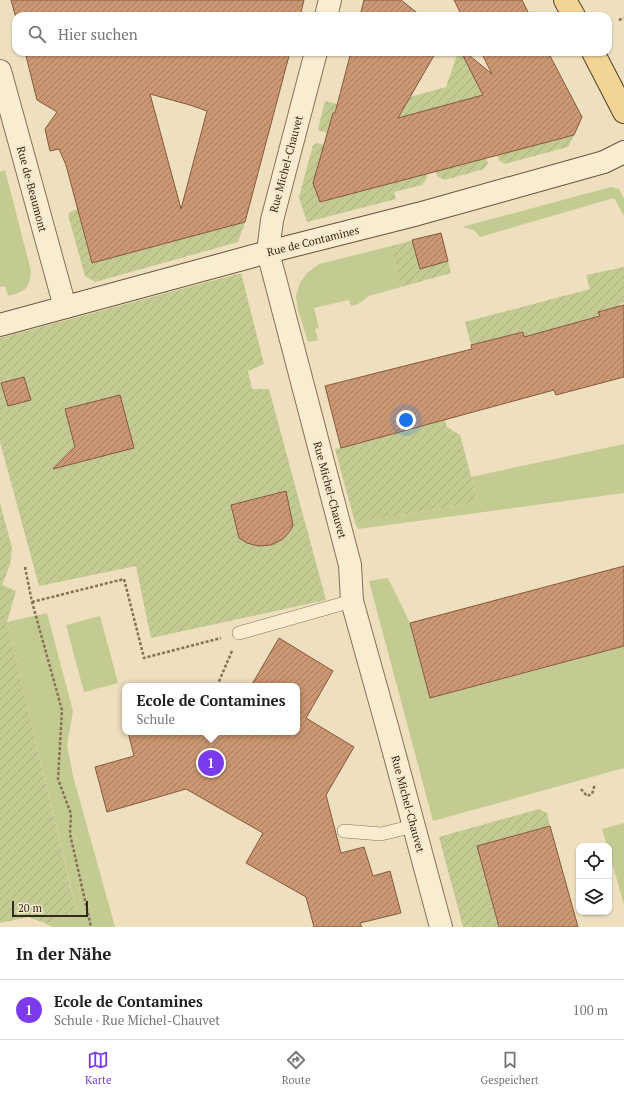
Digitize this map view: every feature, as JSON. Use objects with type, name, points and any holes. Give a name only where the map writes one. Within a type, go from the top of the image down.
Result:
[{"type":"main road","points":[[565,0],[572,12]]},
{"type":"main road","points":[[595,56],[624,112]]},
{"type":"street","points":[[327,12],[330,0]]},
{"type":"street","name":"Rue Michel-Chauvet","points":[[315,56],[272,220],[268,252],[350,565],[352,601],[441,927]]},
{"type":"street","name":"Rue de-Beaumont","points":[[0,71],[65,307]]},
{"type":"street","name":"Rue de Contamines","points":[[0,325],[268,252],[418,214],[604,162],[624,152]]},
{"type":"lane","points":[[239,633],[352,601]]},
{"type":"lane","points":[[344,831],[381,834],[414,826]]},
{"type":"path","points":[[619,20],[624,18]]},
{"type":"path","points":[[25,567],[32,602],[62,710],[58,778],[71,814],[70,834],[91,927]]},
{"type":"path","points":[[32,602],[124,579],[144,658],[239,633]]},
{"type":"path","points":[[218,683],[239,633]]},
{"type":"path","points":[[581,789],[587,796],[592,794],[595,784]]},
{"type":"green space","points":[[457,56],[463,56],[475,79],[500,67],[520,95],[328,133],[318,129],[325,101],[363,110],[446,87]]},
{"type":"green space","points":[[574,135],[568,147],[504,164],[499,160],[497,155]]},
{"type":"green space","points":[[317,143],[426,173],[427,178],[422,185],[394,192],[396,199],[307,222],[299,197],[313,145]]},
{"type":"green space","points":[[486,158],[488,163],[484,169],[445,180],[437,176],[436,171]]},
{"type":"green space","points":[[5,170],[31,271],[29,282],[25,289],[8,296],[5,286],[0,287],[0,172]]},
{"type":"green space","points":[[611,187],[619,189],[624,199],[624,216],[614,198],[480,237],[474,230],[462,227]]},
{"type":"green space","points":[[78,209],[90,258],[96,261],[245,222],[238,242],[95,282],[85,276],[68,215],[70,212]]},
{"type":"green space","points":[[441,233],[451,273],[401,287],[391,246]]},
{"type":"green space","points":[[391,246],[401,287],[369,296],[358,304],[351,306],[349,300],[314,308],[319,328],[315,329],[318,340],[308,342],[298,310],[296,296],[300,283],[307,273],[319,264]]},
{"type":"green space","points":[[624,267],[624,303],[620,304],[620,306],[599,312],[600,316],[524,337],[523,332],[471,345],[465,322],[590,289],[586,275]]},
{"type":"green space","points":[[241,273],[264,364],[248,371],[252,389],[269,389],[326,600],[151,638],[136,566],[39,586],[0,442],[0,338]]},
{"type":"green space","points":[[445,420],[447,427],[460,435],[478,502],[355,523],[335,449]]},
{"type":"green space","points":[[624,444],[624,493],[358,529],[355,523],[478,502],[471,477]]},
{"type":"green space","points":[[0,503],[12,548],[10,565],[2,585],[16,591],[7,622],[76,910],[47,924],[28,917],[0,923]]},
{"type":"green space","points":[[388,578],[410,623],[431,698],[624,646],[624,768],[433,821],[369,581]]},
{"type":"green space","points":[[47,613],[73,711],[67,745],[73,776],[115,927],[52,927],[47,924],[76,909],[7,622]]},
{"type":"green space","points":[[100,616],[118,683],[84,692],[66,625]]},
{"type":"green space","points":[[539,809],[547,813],[550,826],[477,846],[499,927],[463,927],[439,837]]},
{"type":"green space","points":[[624,823],[624,905],[612,863],[612,843],[606,843],[602,829]]},
{"type":"building","points":[[11,0],[304,0],[301,12],[14,12]]},
{"type":"building","points":[[364,0],[401,0],[416,12],[361,12]]},
{"type":"building","points":[[454,0],[522,0],[528,12],[460,12]]},
{"type":"building","points":[[26,56],[289,56],[245,222],[92,263],[66,165],[59,149],[50,151],[45,129],[57,112],[37,100]],"holes":[[[150,94],[207,111],[181,209]]]},
{"type":"building","points":[[350,56],[434,56],[398,118],[483,95],[463,56],[470,56],[492,74],[483,56],[550,56],[582,117],[574,135],[320,202],[313,183],[333,113],[335,113]]},
{"type":"building","points":[[441,233],[448,261],[420,269],[412,240]]},
{"type":"building","points":[[624,305],[624,377],[556,395],[554,390],[341,448],[325,386],[472,349],[471,345],[523,332],[524,337],[600,316],[598,312]]},
{"type":"building","points":[[24,377],[31,400],[8,406],[1,383]]},
{"type":"building","points":[[120,395],[134,448],[53,469],[75,447],[65,409]]},
{"type":"building","points":[[286,491],[293,525],[283,539],[271,545],[258,546],[247,543],[239,538],[231,505]]},
{"type":"building","points":[[624,566],[624,646],[430,698],[410,623]]},
{"type":"building","points":[[279,638],[333,671],[306,718],[354,747],[326,795],[341,853],[364,847],[373,876],[390,871],[401,913],[360,923],[362,927],[314,927],[306,897],[246,863],[263,833],[186,789],[107,812],[95,767],[134,756],[129,735],[300,735],[300,683],[253,683]]},
{"type":"building","points":[[550,826],[578,927],[499,927],[477,846]]},
{"type":"place","name":"Ecole de Contamines","points":[[211,763]]}]
